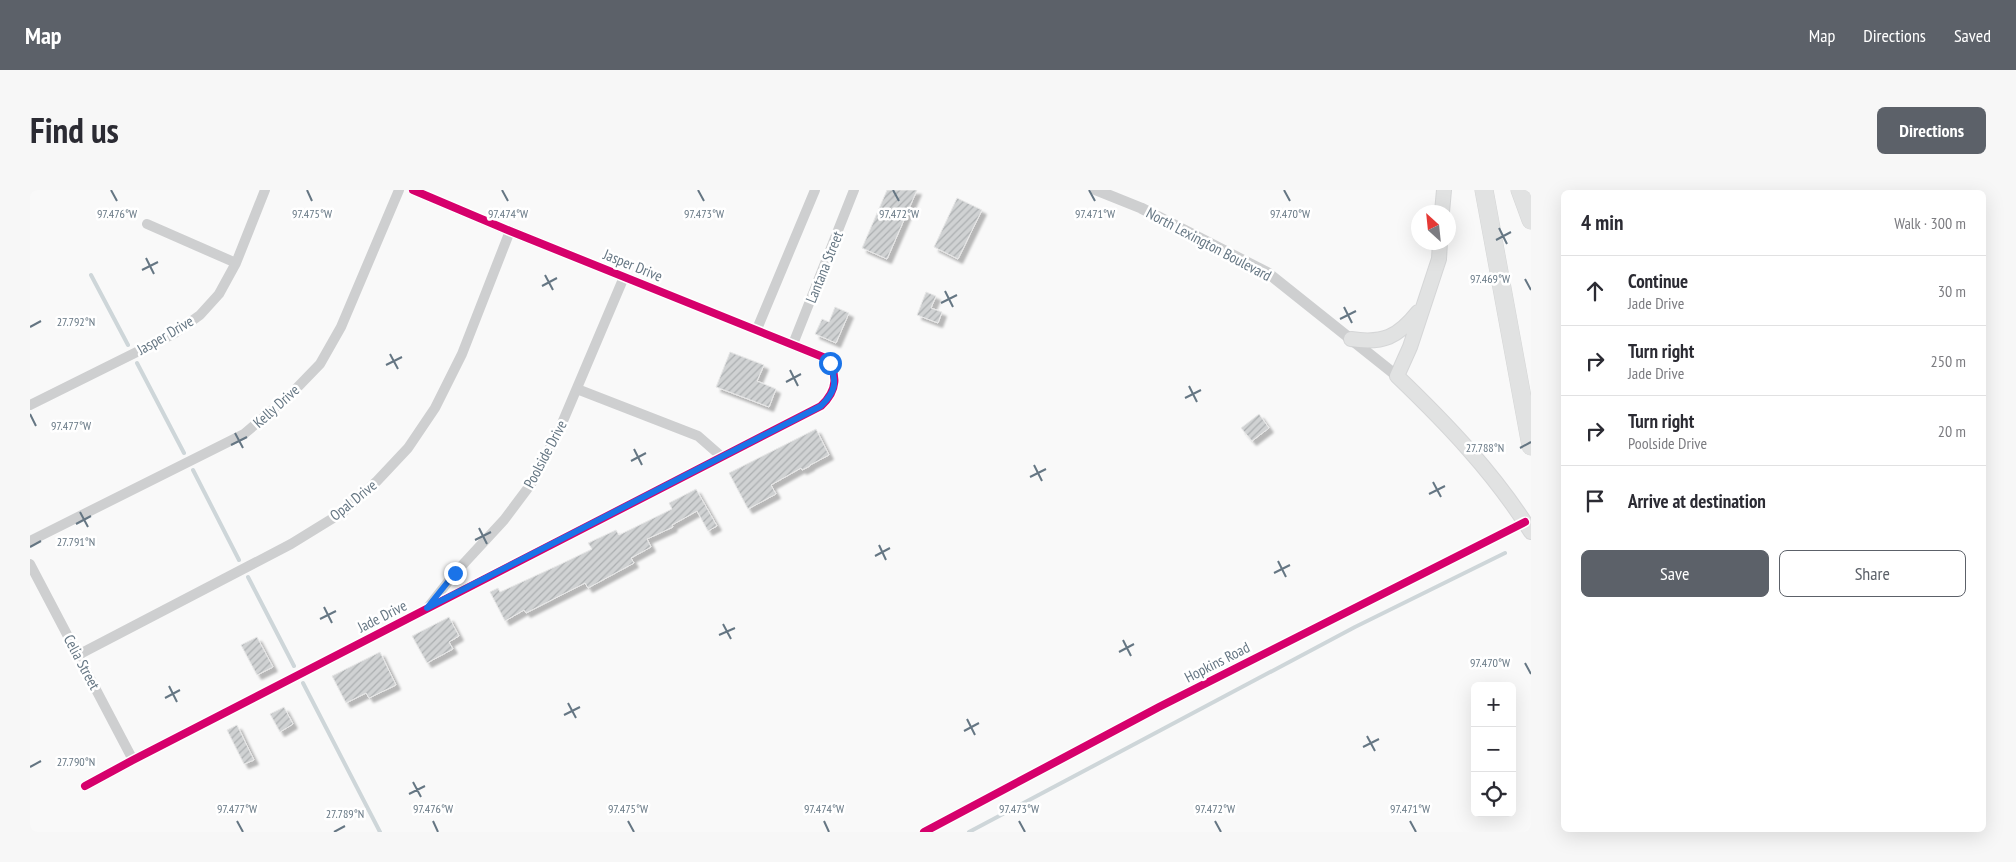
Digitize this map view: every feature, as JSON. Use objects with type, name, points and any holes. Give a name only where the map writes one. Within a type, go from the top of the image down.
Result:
[{"type":"highway","points":[[1484,190],[1531,446]]},
{"type":"highway","points":[[1520,190],[1531,220]]},
{"type":"main road","points":[[1443,205],[1444,190]]},
{"type":"main road","points":[[1397,376],[1410,347],[1424,306],[1439,259],[1440,250]]},
{"type":"main road","points":[[1350,339],[1378,340],[1391,336],[1405,329],[1424,306]]},
{"type":"main road","name":"North Lexington Boulevard","points":[[1397,376],[1440,416],[1485,466],[1528,527]]},
{"type":"street","name":"Jasper Drive","points":[[30,405],[175,333],[200,315],[219,294],[236,263],[266,190]]},
{"type":"street","name":"Kelly Drive","points":[[30,541],[244,434],[290,395],[320,364],[341,328],[399,190]]},
{"type":"street","name":"Jasper Drive","points":[[413,190],[510,231],[794,344],[823,357],[830,363],[834,375]]},
{"type":"street","points":[[757,329],[815,190]]},
{"type":"street","name":"Lantana Street","points":[[794,344],[854,190]]},
{"type":"street","name":"North Lexington Boulevard","points":[[1096,190],[1141,208],[1268,273],[1397,376]]},
{"type":"street","points":[[147,224],[236,263]]},
{"type":"street","name":"Opal Drive","points":[[78,654],[292,544],[343,512],[377,481],[408,448],[435,408],[462,354],[510,231]]},
{"type":"street","name":"Poolside Drive","points":[[427,608],[455,573],[504,520],[531,484],[560,428],[624,277]]},
{"type":"street","name":"Jade Drive","points":[[85,786],[821,406],[831,396],[834,387],[834,375]]},
{"type":"street","points":[[577,389],[698,436],[722,457]]},
{"type":"street","name":"Hopkins Road","points":[[924,832],[1168,702],[1528,527]]},
{"type":"street","name":"Celia Street","points":[[30,564],[133,760]]},
{"type":"building","points":[[887,190],[917,190],[887,259],[862,248]]},
{"type":"building","points":[[957,198],[982,210],[958,259],[934,247]]},
{"type":"building","points":[[926,292],[936,296],[931,308],[942,312],[938,323],[917,315]]},
{"type":"building","points":[[835,307],[849,313],[836,343],[815,334],[822,319],[829,322]]},
{"type":"building","points":[[730,352],[764,365],[757,381],[776,389],[769,407],[716,387]]},
{"type":"building","points":[[1259,414],[1269,428],[1252,441],[1241,428]]},
{"type":"building","points":[[816,429],[829,455],[771,485],[776,494],[748,509],[729,473]]},
{"type":"building","points":[[696,489],[717,526],[708,531],[697,511],[672,525],[673,527],[647,539],[651,547],[631,558],[634,563],[588,588],[585,583],[526,613],[524,610],[505,621],[490,592],[498,588],[500,592],[592,549],[588,543],[616,530],[619,535],[672,509],[669,503]]},
{"type":"building","points":[[449,617],[459,636],[449,642],[453,649],[427,663],[412,636]]},
{"type":"building","points":[[257,637],[273,667],[257,675],[241,645]]},
{"type":"building","points":[[380,652],[396,685],[369,698],[366,693],[346,703],[332,676]]},
{"type":"building","points":[[284,707],[293,724],[280,732],[270,714]]},
{"type":"building","points":[[237,725],[254,760],[244,764],[227,730]]},
{"type":"waterway","points":[[91,275],[128,345]]},
{"type":"waterway","points":[[137,363],[184,453]]},
{"type":"waterway","points":[[193,470],[239,560]]},
{"type":"waterway","points":[[969,832],[1355,627],[1505,553]]},
{"type":"waterway","points":[[248,577],[294,666]]},
{"type":"waterway","points":[[303,683],[380,832]]},
{"type":"cycle path","points":[[85,786],[821,406],[833,388],[834,376],[832,369],[823,357],[413,190]]},
{"type":"cycle path","points":[[924,832],[1159,707],[1525,522]]},
{"type":"route","points":[[455,573],[427,608],[821,406],[831,396],[834,387],[834,375],[830,363]]}]
